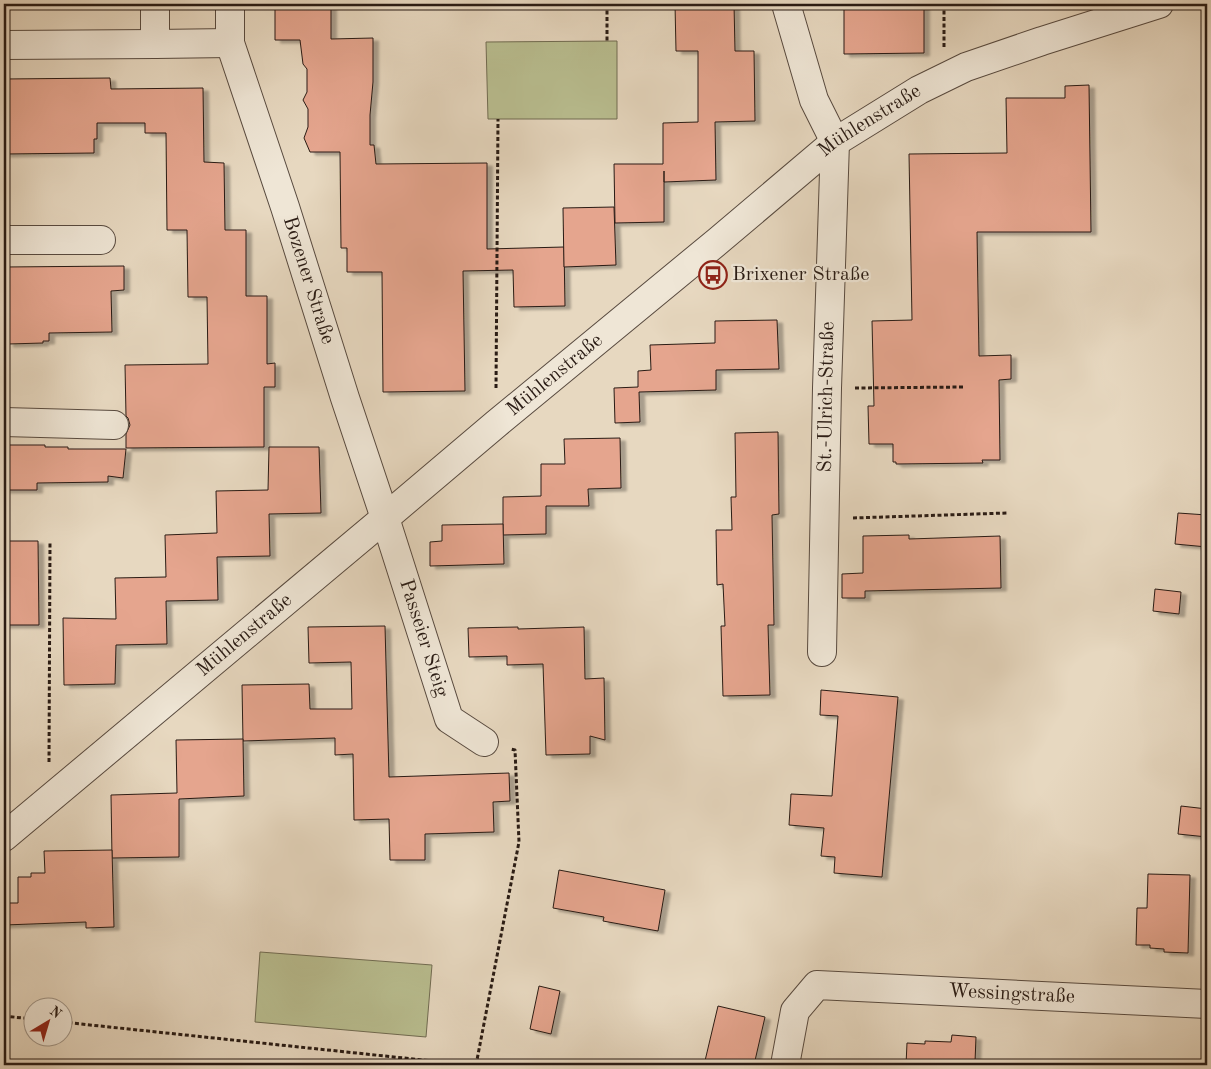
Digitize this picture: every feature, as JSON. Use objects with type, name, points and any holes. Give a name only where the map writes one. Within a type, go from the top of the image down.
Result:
[{"type":"street","points":[[155,4],[155,44]]},
{"type":"street","name":"Bozener Straße","points":[[230,4],[230,43],[285,207],[344,398],[385,518]]},
{"type":"street","points":[[786,4],[814,100],[835,142]]},
{"type":"street","name":"Mühlenstraße","points":[[4,837],[835,142],[919,90],[966,67],[1159,4]]},
{"type":"street","points":[[4,45],[230,43]]},
{"type":"street","name":"St.-Ulrich-Straße","points":[[822,652],[827,388],[835,142]]},
{"type":"street","points":[[4,240],[101,240]]},
{"type":"street","points":[[4,422],[114,425]]},
{"type":"street","name":"Passeier Steig","points":[[385,518],[449,719],[484,742]]},
{"type":"street","name":"Wessingstraße","points":[[785,1065],[795,1011],[817,985],[1207,1004]]},
{"type":"path","points":[[607,4],[607,41]]},
{"type":"path","points":[[944,4],[945,77]]},
{"type":"path","points":[[496,424],[498,119]]},
{"type":"path","points":[[827,388],[965,387]]},
{"type":"path","points":[[825,519],[1007,513]]},
{"type":"path","points":[[49,800],[50,543]]},
{"type":"path","points":[[476,1065],[519,842],[515,750]]},
{"type":"path","points":[[4,1016],[22,1018]]},
{"type":"path","points":[[72,1023],[470,1065]]},
{"type":"green space","points":[[617,41],[617,119],[488,119],[486,42]]},
{"type":"green space","points":[[260,952],[432,965],[426,1037],[255,1022]]},
{"type":"building","points":[[275,4],[331,4],[331,39],[373,38],[370,145],[374,145],[376,164],[487,163],[487,249],[564,247],[565,306],[514,307],[513,270],[463,271],[465,391],[383,392],[382,272],[347,272],[347,248],[341,248],[340,152],[310,152],[304,138],[308,127],[308,109],[303,100],[307,92],[307,69],[303,64],[300,40],[275,40]]},
{"type":"building","points":[[675,4],[734,4],[735,51],[754,51],[755,121],[715,122],[716,180],[664,182],[664,222],[615,223],[614,164],[663,164],[663,123],[698,122],[698,51],[676,51]]},
{"type":"building","points":[[844,4],[924,4],[924,53],[844,54]]},
{"type":"building","points":[[110,78],[111,89],[203,88],[204,162],[224,163],[225,230],[246,230],[246,296],[267,296],[267,364],[275,363],[275,387],[264,387],[264,447],[126,448],[126,434],[130,425],[126,416],[125,365],[208,364],[207,297],[188,297],[187,230],[167,230],[166,133],[145,133],[145,123],[97,123],[97,139],[94,139],[94,153],[5,154],[4,79]]},
{"type":"building","points":[[1089,85],[1091,232],[977,232],[979,356],[1011,355],[1011,379],[999,380],[1000,460],[982,460],[983,463],[896,464],[896,462],[893,462],[893,444],[869,444],[868,406],[874,406],[872,321],[912,320],[909,154],[1007,153],[1006,98],[1065,98],[1065,86]]},
{"type":"building","points":[[614,207],[616,265],[564,267],[563,208]]},
{"type":"building","points":[[124,266],[124,290],[111,291],[112,332],[49,333],[49,341],[43,341],[43,343],[8,344],[7,309],[4,309],[4,267]]},
{"type":"building","points":[[777,320],[779,369],[716,370],[716,390],[639,392],[640,422],[615,423],[614,388],[638,387],[638,371],[651,370],[650,345],[715,343],[715,321]]},
{"type":"building","points":[[778,432],[779,514],[772,515],[774,625],[768,625],[770,695],[723,696],[721,626],[725,626],[723,584],[717,585],[716,530],[732,530],[731,497],[736,497],[735,433]]},
{"type":"building","points":[[620,438],[621,488],[588,489],[589,506],[546,506],[546,534],[503,535],[503,497],[541,496],[541,464],[565,464],[564,439]]},
{"type":"building","points":[[4,445],[45,445],[45,447],[68,447],[68,449],[126,449],[123,478],[108,476],[108,482],[37,483],[37,490],[4,490]]},
{"type":"building","points":[[269,447],[319,447],[321,513],[269,514],[270,556],[217,557],[218,600],[166,601],[167,644],[116,645],[115,684],[64,685],[63,618],[116,619],[115,578],[166,577],[165,535],[217,533],[216,491],[268,490]]},
{"type":"building","points":[[1178,513],[1207,515],[1207,547],[1175,544]]},
{"type":"building","points":[[503,524],[504,564],[430,566],[430,542],[442,541],[442,525]]},
{"type":"building","points":[[909,535],[909,539],[1000,536],[1001,588],[865,591],[865,598],[842,598],[842,574],[863,573],[863,536]]},
{"type":"building","points":[[4,541],[38,541],[39,625],[4,625]]},
{"type":"building","points":[[1155,589],[1181,592],[1179,614],[1153,611]]},
{"type":"building","points":[[385,626],[389,777],[509,773],[510,801],[493,802],[494,832],[425,834],[425,860],[390,860],[389,819],[354,820],[353,754],[335,755],[335,738],[243,741],[242,685],[309,684],[310,709],[352,709],[351,662],[309,663],[308,627]]},
{"type":"building","points":[[518,627],[518,629],[584,627],[585,679],[604,678],[605,740],[590,736],[590,754],[546,755],[543,664],[507,665],[507,656],[469,657],[468,628]]},
{"type":"building","points":[[821,690],[898,697],[882,877],[834,873],[835,857],[821,856],[824,828],[789,825],[791,794],[832,796],[838,716],[820,715]]},
{"type":"building","points":[[243,739],[244,796],[179,799],[179,857],[112,858],[111,795],[177,793],[176,740]]},
{"type":"building","points":[[1181,806],[1207,809],[1207,837],[1178,834]]},
{"type":"building","points":[[112,850],[114,927],[86,928],[86,922],[4,925],[4,903],[18,903],[18,877],[31,877],[31,873],[45,873],[44,851]]},
{"type":"building","points":[[559,870],[665,890],[658,931],[603,921],[604,917],[553,908]]},
{"type":"building","points":[[1148,874],[1190,875],[1188,953],[1164,952],[1164,949],[1150,948],[1150,945],[1136,945],[1137,908],[1147,908]]},
{"type":"building","points":[[539,986],[560,991],[551,1034],[530,1029]]},
{"type":"building","points":[[718,1006],[765,1017],[754,1065],[704,1065]]},
{"type":"building","points":[[952,1035],[976,1037],[975,1062],[950,1061],[950,1065],[906,1065],[907,1043],[925,1044],[925,1041],[951,1042]]},
{"type":"place","name":"Brixener Straße","points":[[713,275]]}]
